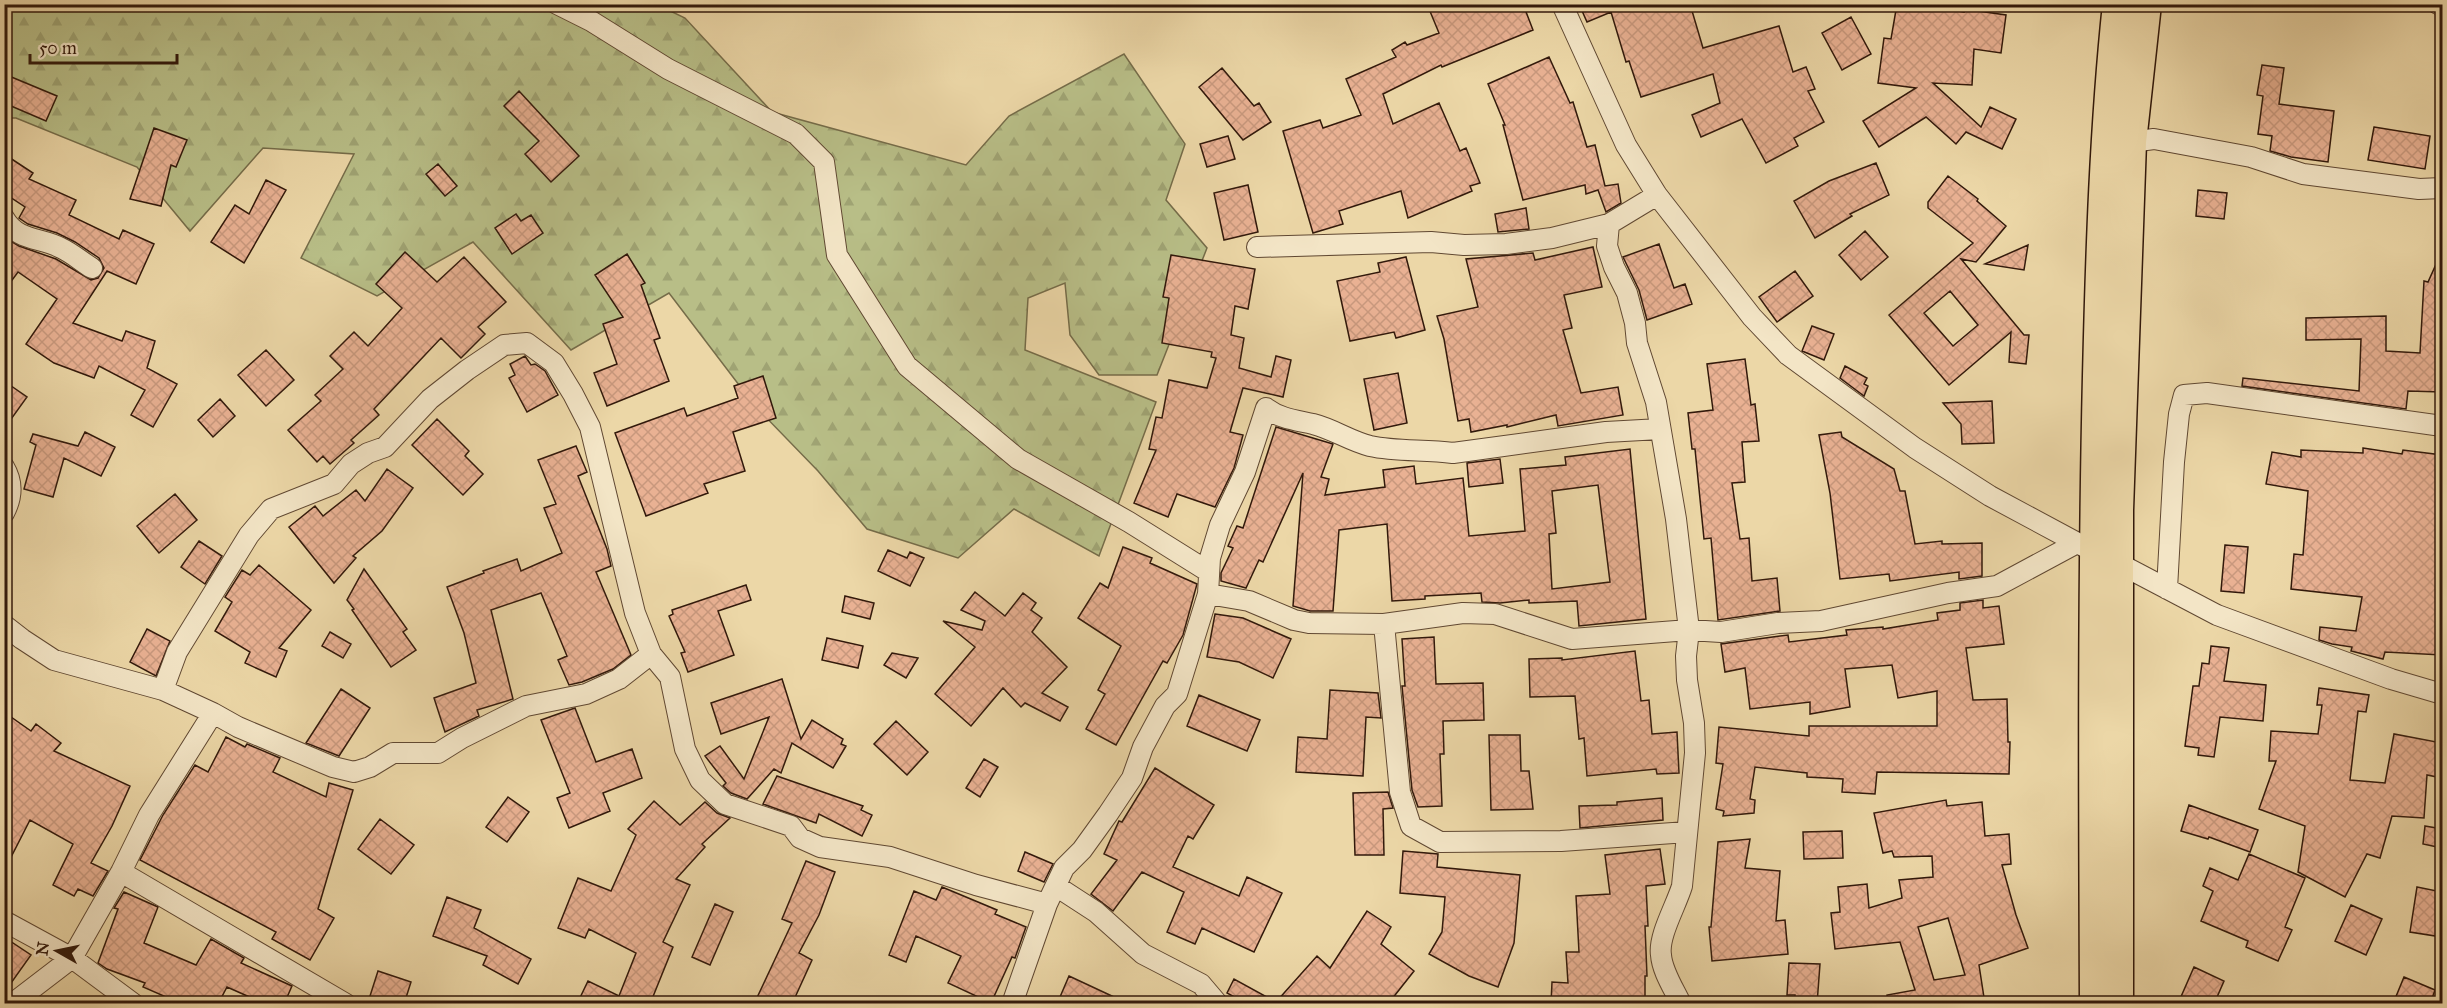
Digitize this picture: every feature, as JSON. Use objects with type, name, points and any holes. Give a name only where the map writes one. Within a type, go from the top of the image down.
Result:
[{"type":"highway","points":[[2095,1004],[2096,552],[2103,193],[2118,4]]},
{"type":"highway","points":[[2118,1004],[2096,552],[2118,510],[2131,142],[2146,4]]},
{"type":"street","points":[[557,4],[591,21],[668,69],[796,134],[824,162],[834,218],[837,255],[907,366],[1018,459],[1129,522],[1209,572]]},
{"type":"street","points":[[1562,4],[1626,145],[1657,195],[1752,317],[1788,355],[1915,448],[1990,496],[2217,615],[2260,633],[2391,679],[2442,694]]},
{"type":"street","points":[[2438,4],[2442,6]]},
{"type":"street","points":[[2131,142],[2154,139],[2251,157],[2303,174],[2408,188],[2442,188]]},
{"type":"street","points":[[1257,247],[1431,242],[1464,245],[1506,244],[1552,238],[1609,224],[1657,195]]},
{"type":"street","points":[[4,218],[9,226],[31,240],[60,247],[93,268]]},
{"type":"street","points":[[1609,224],[1607,246],[1614,267],[1627,292],[1635,322],[1637,343],[1656,402],[1676,519],[1689,630],[1687,680],[1695,723],[1695,753],[1682,886],[1676,907],[1662,934],[1660,954],[1681,1004]]},
{"type":"street","points":[[163,690],[177,652],[249,536],[271,509],[334,484],[351,464],[368,453],[385,447],[430,399],[467,370],[504,345],[527,343],[554,363],[590,427],[635,613],[651,654],[670,677],[685,749],[700,780],[725,804],[791,826],[800,838],[820,847],[890,857],[976,885],[1047,904]]},
{"type":"street","points":[[2167,589],[2174,462],[2179,414],[2184,396],[2207,393],[2442,426]]},
{"type":"street","points":[[1011,1004],[1047,904],[1064,868],[1082,850],[1132,778],[1143,747],[1165,706],[1177,694],[1208,594],[1210,558],[1220,525],[1245,472],[1266,408],[1278,417],[1315,424],[1369,446],[1452,453],[1606,432],[1660,429]]},
{"type":"street","points":[[4,467],[10,476],[11,486],[9,505],[4,513]]},
{"type":"street","points":[[1208,594],[1250,601],[1294,620],[1309,623],[1384,624],[1463,613],[1496,614],[1572,639],[1689,630],[1721,632],[1778,623],[1821,621],[1948,593],[1997,586],[2096,552]]},
{"type":"street","points":[[1384,624],[1400,792],[1411,826],[1440,842],[1561,841],[1687,832]]},
{"type":"street","points":[[4,625],[54,660],[163,690],[288,749],[333,767],[354,772],[370,767],[393,753],[438,753],[462,738],[526,706],[586,694],[619,679],[651,654]]},
{"type":"street","points":[[12,1004],[72,958],[121,872],[149,816],[213,712]]},
{"type":"street","points":[[121,872],[346,1004]]},
{"type":"street","points":[[1056,886],[1096,912],[1143,954],[1201,984],[1218,1004]]},
{"type":"street","points":[[4,921],[72,958],[135,1004]]},
{"type":"green space","points":[[4,5],[658,5],[685,18],[772,112],[966,165],[1009,116],[1124,54],[1185,144],[1166,200],[1207,248],[1157,375],[1099,375],[1070,335],[1065,283],[1028,298],[1025,350],[1156,402],[1099,556],[1014,509],[958,558],[867,529],[818,471],[755,406],[669,293],[571,350],[473,242],[377,296],[301,258],[354,154],[263,148],[190,231],[137,167],[16,118],[5,118]]},
{"type":"building","points":[[1427,4],[1523,4],[1533,30],[1442,67],[1441,65],[1383,94],[1393,124],[1439,103],[1460,151],[1466,148],[1480,183],[1470,186],[1472,191],[1408,218],[1401,191],[1339,211],[1343,224],[1313,233],[1283,131],[1320,120],[1323,128],[1361,115],[1346,79],[1396,57],[1392,50],[1405,42],[1407,45],[1439,33]]},
{"type":"building","points":[[1579,4],[1690,4],[1703,48],[1779,26],[1793,72],[1806,67],[1815,89],[1808,91],[1824,122],[1794,138],[1798,146],[1766,163],[1742,119],[1701,137],[1692,115],[1720,103],[1713,74],[1641,97],[1629,61],[1626,62],[1611,12],[1587,22]]},
{"type":"building","points":[[1897,4],[1921,4],[1964,12],[1964,9],[2006,15],[2001,53],[1974,49],[1972,85],[1933,83],[1981,127],[1990,107],[2016,119],[2002,149],[1966,132],[1956,144],[1926,117],[1879,147],[1863,121],[1916,88],[1878,83],[1884,38],[1891,39]]},
{"type":"building","points":[[1851,17],[1871,54],[1842,70],[1822,33]]},
{"type":"building","points":[[1549,57],[1570,103],[1573,102],[1587,147],[1595,145],[1605,186],[1618,184],[1621,203],[1606,212],[1598,190],[1586,194],[1585,185],[1523,200],[1503,125],[1505,125],[1488,84]]},
{"type":"building","points":[[2262,65],[2284,68],[2279,104],[2334,111],[2328,162],[2291,157],[2270,151],[2272,136],[2258,134],[2263,96],[2257,95]]},
{"type":"building","points":[[1222,68],[1254,106],[1259,103],[1271,122],[1243,140],[1199,87]]},
{"type":"building","points":[[9,76],[57,96],[46,121],[4,103],[4,86]]},
{"type":"building","points":[[519,91],[579,156],[551,182],[525,154],[539,141],[504,106]]},
{"type":"building","points":[[2374,127],[2430,136],[2425,169],[2368,160]]},
{"type":"building","points":[[154,128],[187,140],[176,167],[171,165],[161,206],[130,199]]},
{"type":"building","points":[[1228,136],[1235,159],[1207,167],[1200,144]]},
{"type":"building","points":[[4,154],[33,173],[29,179],[76,200],[69,215],[119,239],[123,230],[154,244],[136,284],[107,271],[73,323],[122,341],[126,331],[155,341],[147,368],[177,384],[153,427],[131,415],[145,390],[99,366],[94,378],[54,363],[26,344],[57,299],[18,272],[4,291],[4,237],[19,246],[56,259],[91,280],[98,278],[104,268],[99,258],[75,242],[57,233],[28,224],[19,218],[25,207],[4,193]]},
{"type":"building","points":[[1876,163],[1889,195],[1850,214],[1852,216],[1815,238],[1794,201],[1829,181]]},
{"type":"building","points":[[438,164],[457,186],[445,196],[426,174]]},
{"type":"building","points":[[1948,176],[1978,199],[1977,201],[2006,226],[1976,262],[1961,259],[2024,335],[2029,335],[2026,364],[2009,362],[2011,332],[1949,385],[1889,315],[1973,243],[1928,208],[1928,202]],"holes":[[[1950,291],[1978,325],[1953,346],[1924,313]]]},
{"type":"building","points":[[266,180],[286,190],[244,263],[211,242],[235,205],[249,214]]},
{"type":"building","points":[[1248,185],[1258,232],[1224,240],[1214,193]]},
{"type":"building","points":[[2198,190],[2227,193],[2224,219],[2196,216]]},
{"type":"building","points":[[1526,208],[1529,229],[1498,232],[1495,214]]},
{"type":"building","points":[[516,214],[521,221],[531,215],[543,233],[512,254],[495,228]]},
{"type":"building","points":[[1865,231],[1888,257],[1861,280],[1839,255]]},
{"type":"building","points":[[1659,244],[1674,288],[1685,284],[1692,304],[1647,320],[1639,290],[1623,257]]},
{"type":"building","points":[[2028,245],[2024,270],[1985,264]]},
{"type":"building","points":[[1593,247],[1602,287],[1564,295],[1572,328],[1563,330],[1581,393],[1618,387],[1623,415],[1558,426],[1556,415],[1507,427],[1507,425],[1471,432],[1469,419],[1458,421],[1444,339],[1437,316],[1478,307],[1466,259],[1533,253],[1535,260]]},
{"type":"building","points":[[2442,251],[2442,392],[2408,391],[2406,409],[2242,386],[2243,378],[2359,391],[2361,339],[2306,340],[2306,318],[2386,316],[2386,351],[2420,353],[2424,281],[2428,282]]},
{"type":"building","points":[[405,252],[437,282],[464,257],[506,302],[478,327],[485,334],[461,358],[441,338],[374,409],[379,415],[351,440],[354,443],[330,464],[323,456],[317,462],[288,430],[321,401],[315,395],[343,369],[330,356],[354,332],[368,346],[402,308],[376,284]]},
{"type":"building","points":[[627,254],[645,283],[641,285],[660,338],[654,340],[669,381],[607,406],[594,373],[617,364],[603,324],[623,317],[595,275]]},
{"type":"building","points":[[1171,255],[1255,269],[1248,309],[1235,306],[1231,335],[1244,338],[1239,368],[1271,377],[1276,356],[1291,360],[1283,397],[1243,388],[1230,432],[1243,435],[1234,468],[1215,507],[1177,494],[1168,517],[1134,503],[1156,450],[1149,449],[1156,417],[1162,418],[1169,380],[1207,388],[1216,358],[1211,357],[1212,352],[1162,343],[1169,298],[1163,297]]},
{"type":"building","points":[[1406,257],[1425,330],[1396,338],[1394,332],[1350,341],[1337,281],[1380,272],[1378,263]]},
{"type":"building","points":[[1795,271],[1813,296],[1777,322],[1759,297]]},
{"type":"building","points":[[1812,326],[1834,334],[1824,360],[1802,351]]},
{"type":"building","points":[[266,350],[294,380],[266,406],[238,375]]},
{"type":"building","points":[[525,356],[531,365],[535,364],[545,371],[558,395],[527,412],[509,378],[515,375],[510,364]]},
{"type":"building","points":[[1745,359],[1751,405],[1755,404],[1759,441],[1742,442],[1745,482],[1732,483],[1740,539],[1749,538],[1752,581],[1777,578],[1780,611],[1718,620],[1711,538],[1704,539],[1695,449],[1692,449],[1688,413],[1713,410],[1707,364]]},
{"type":"building","points":[[1845,366],[1867,378],[1864,384],[1868,386],[1864,396],[1840,378]]},
{"type":"building","points":[[1398,373],[1407,423],[1374,430],[1364,379]]},
{"type":"building","points":[[763,376],[776,418],[733,432],[745,471],[704,484],[708,493],[646,516],[615,433],[684,408],[687,416],[738,398],[734,386]]},
{"type":"building","points":[[4,381],[27,397],[4,429]]},
{"type":"building","points":[[220,399],[235,416],[213,437],[198,420]]},
{"type":"building","points":[[1992,401],[1994,443],[1962,444],[1961,424],[1943,403]]},
{"type":"building","points":[[437,419],[469,451],[465,456],[483,474],[463,495],[412,445]]},
{"type":"building","points":[[1276,427],[1333,444],[1321,477],[1329,479],[1325,495],[1385,487],[1383,470],[1414,466],[1416,484],[1463,478],[1469,536],[1525,531],[1520,469],[1566,465],[1565,457],[1630,449],[1646,619],[1579,626],[1577,601],[1482,602],[1481,593],[1425,596],[1425,599],[1392,601],[1387,524],[1339,530],[1333,611],[1310,611],[1293,606],[1303,473],[1263,562],[1259,560],[1246,588],[1221,581],[1221,573],[1233,548],[1228,546],[1237,526],[1243,528]],"holes":[[[1598,485],[1610,582],[1552,589],[1549,534],[1556,533],[1552,491]]]},
{"type":"building","points":[[85,432],[115,447],[101,476],[64,458],[53,497],[24,489],[36,445],[30,442],[33,434],[78,446]]},
{"type":"building","points":[[1841,432],[1842,437],[1894,469],[1900,491],[1905,491],[1915,544],[1942,541],[1942,544],[1982,543],[1982,576],[1959,579],[1959,572],[1890,581],[1889,574],[1840,579],[1830,493],[1819,435]]},
{"type":"building","points":[[576,446],[587,472],[578,476],[607,549],[611,566],[596,572],[631,655],[613,669],[569,685],[558,660],[567,656],[541,593],[491,610],[513,699],[477,710],[479,716],[445,732],[434,698],[476,683],[464,633],[447,587],[517,559],[521,571],[562,553],[544,508],[556,504],[538,460]]},
{"type":"building","points":[[2363,448],[2402,454],[2403,450],[2442,455],[2438,504],[2442,505],[2442,655],[2385,652],[2383,659],[2351,651],[2352,647],[2319,640],[2320,627],[2356,631],[2362,597],[2291,589],[2294,554],[2303,555],[2308,491],[2266,484],[2272,452],[2301,457],[2301,450],[2363,453]]},
{"type":"building","points":[[1500,459],[1503,483],[1469,487],[1467,463]]},
{"type":"building","points":[[387,469],[413,488],[382,531],[353,556],[356,558],[334,583],[289,527],[315,506],[323,516],[356,490],[365,501]]},
{"type":"building","points":[[175,494],[197,520],[159,553],[137,526]]},
{"type":"building","points":[[199,541],[222,556],[205,584],[181,567]]},
{"type":"building","points":[[2225,545],[2248,547],[2244,593],[2221,591]]},
{"type":"building","points":[[1123,547],[1152,558],[1150,563],[1197,584],[1183,635],[1167,663],[1163,661],[1116,745],[1086,729],[1105,694],[1098,690],[1121,646],[1078,618],[1100,583],[1108,588]]},
{"type":"building","points":[[888,550],[907,558],[910,552],[924,558],[910,586],[878,571]]},
{"type":"building","points":[[259,565],[311,610],[279,648],[287,651],[276,677],[245,663],[250,652],[215,631],[232,602],[225,597],[242,570],[250,575]]},
{"type":"building","points":[[364,569],[407,629],[403,632],[416,650],[391,667],[347,600]]},
{"type":"building","points":[[746,585],[751,600],[718,611],[734,655],[688,672],[681,653],[685,652],[669,616],[673,614],[672,610]]},
{"type":"building","points":[[975,592],[1005,616],[1023,593],[1036,603],[1031,610],[1042,618],[1032,632],[1067,667],[1042,693],[1068,707],[1060,721],[1025,703],[1021,707],[1003,688],[971,726],[935,694],[975,647],[943,621],[982,630],[985,621],[961,610]]},
{"type":"building","points":[[845,596],[874,603],[870,619],[842,612]]},
{"type":"building","points":[[1983,600],[1983,608],[1999,606],[2004,644],[1966,648],[1973,700],[2007,699],[2008,742],[2010,742],[2009,774],[1877,772],[1875,794],[1842,792],[1843,779],[1807,777],[1807,773],[1755,767],[1750,799],[1755,800],[1754,813],[1723,816],[1724,811],[1716,809],[1723,764],[1716,763],[1719,727],[1809,736],[1809,726],[1937,726],[1937,691],[1898,698],[1892,665],[1845,669],[1850,707],[1810,714],[1810,702],[1750,709],[1745,668],[1725,672],[1721,644],[1788,635],[1789,642],[1847,635],[1846,630],[1883,627],[1883,629],[1938,620],[1937,613],[1960,610],[1960,603]]},
{"type":"building","points":[[1215,614],[1243,618],[1291,639],[1273,678],[1239,662],[1207,657]]},
{"type":"building","points":[[147,629],[170,641],[156,676],[130,662]]},
{"type":"building","points":[[330,632],[351,644],[343,658],[322,646]]},
{"type":"building","points":[[1434,637],[1436,684],[1483,683],[1484,720],[1443,721],[1444,754],[1440,754],[1442,806],[1418,807],[1412,790],[1402,686],[1405,686],[1402,639]]},
{"type":"building","points":[[827,638],[863,646],[858,668],[822,660]]},
{"type":"building","points":[[2211,646],[2229,648],[2224,681],[2266,685],[2263,721],[2220,717],[2214,757],[2198,755],[2199,748],[2185,746],[2193,686],[2199,686],[2202,663],[2209,664]]},
{"type":"building","points":[[1635,651],[1641,701],[1649,700],[1652,734],[1677,732],[1679,773],[1657,774],[1656,769],[1587,776],[1584,738],[1579,739],[1575,696],[1530,697],[1529,659],[1562,658],[1562,660]]},
{"type":"building","points":[[892,653],[918,658],[906,678],[884,665]]},
{"type":"building","points":[[782,679],[801,739],[812,720],[843,739],[841,744],[846,746],[833,768],[792,743],[781,773],[774,769],[747,799],[731,793],[723,786],[726,783],[705,756],[720,746],[744,779],[769,717],[721,734],[711,703]]},
{"type":"building","points":[[2319,688],[2369,695],[2366,712],[2358,711],[2350,780],[2385,783],[2394,734],[2442,743],[2442,778],[2427,775],[2424,818],[2392,816],[2380,858],[2367,854],[2345,897],[2298,872],[2305,826],[2259,809],[2276,761],[2269,761],[2271,731],[2318,734],[2322,705],[2317,705]]},
{"type":"building","points":[[341,689],[370,708],[339,756],[306,743]]},
{"type":"building","points":[[1330,690],[1378,693],[1381,718],[1366,717],[1363,776],[1296,772],[1298,737],[1327,739]]},
{"type":"building","points":[[1199,695],[1260,720],[1247,751],[1187,726]]},
{"type":"building","points":[[575,708],[596,762],[632,749],[642,778],[603,793],[610,811],[569,828],[557,798],[570,793],[541,720]]},
{"type":"building","points":[[4,712],[31,731],[36,724],[61,743],[54,751],[130,786],[112,826],[91,863],[108,871],[93,896],[78,889],[74,896],[53,885],[73,844],[30,820],[4,871],[4,819],[10,807],[4,803]]},
{"type":"building","points":[[896,721],[928,752],[907,775],[874,744]]},
{"type":"building","points":[[1489,735],[1520,735],[1521,771],[1529,771],[1533,809],[1491,810]]},
{"type":"building","points":[[226,737],[245,747],[247,744],[280,758],[273,772],[326,797],[329,783],[353,790],[318,909],[334,918],[310,960],[272,939],[276,932],[140,860],[163,815],[195,765],[208,772]]},
{"type":"building","points":[[984,759],[998,767],[980,797],[966,788]]},
{"type":"building","points":[[1155,768],[1214,805],[1193,839],[1188,836],[1173,867],[1239,896],[1247,877],[1282,893],[1254,952],[1202,928],[1195,944],[1167,932],[1184,892],[1142,872],[1113,911],[1091,894],[1117,860],[1104,854],[1119,821],[1122,822]]},
{"type":"building","points":[[777,776],[863,806],[861,810],[872,815],[862,836],[819,814],[816,823],[763,804]]},
{"type":"building","points":[[1388,792],[1393,808],[1383,809],[1384,855],[1355,855],[1353,793]]},
{"type":"building","points":[[508,797],[529,812],[507,842],[486,827]]},
{"type":"building","points":[[1662,798],[1663,820],[1580,828],[1579,806],[1617,805],[1617,802]]},
{"type":"building","points":[[1946,800],[1947,806],[1982,802],[1985,836],[2009,834],[2011,864],[2002,865],[2028,948],[1979,965],[1985,1004],[1888,1004],[1887,995],[1915,990],[1900,942],[1835,949],[1831,913],[1840,912],[1838,887],[1867,884],[1869,908],[1902,898],[1899,880],[1933,877],[1932,856],[1894,857],[1892,851],[1883,853],[1874,813]],"holes":[[[1948,918],[1965,975],[1934,980],[1918,927]]]},
{"type":"building","points":[[654,801],[680,825],[705,802],[717,813],[730,818],[702,844],[705,847],[676,879],[690,885],[663,942],[673,947],[650,1004],[577,1004],[588,981],[619,996],[636,953],[589,929],[585,938],[558,928],[578,878],[611,891],[636,835],[628,829]]},
{"type":"building","points":[[2189,805],[2258,830],[2250,852],[2209,837],[2208,839],[2181,831]]},
{"type":"building","points":[[380,819],[414,845],[391,874],[358,849]]},
{"type":"building","points":[[2425,826],[2442,829],[2442,848],[2423,844]]},
{"type":"building","points":[[1842,831],[1843,858],[1804,859],[1803,832]]},
{"type":"building","points":[[1750,839],[1745,868],[1780,871],[1776,921],[1785,920],[1788,954],[1712,961],[1709,927],[1711,927],[1718,842]]},
{"type":"building","points":[[1660,849],[1665,884],[1646,886],[1648,926],[1645,926],[1647,976],[1645,976],[1645,1004],[1551,1004],[1552,982],[1568,983],[1566,952],[1579,952],[1576,896],[1610,894],[1605,855]]},
{"type":"building","points":[[1403,851],[1438,854],[1437,867],[1520,875],[1514,943],[1498,987],[1469,976],[1429,954],[1442,932],[1445,897],[1400,893]]},
{"type":"building","points":[[1025,852],[1053,864],[1044,882],[1018,871]]},
{"type":"building","points":[[2249,854],[2305,878],[2285,927],[2292,930],[2278,961],[2246,947],[2248,941],[2201,921],[2213,891],[2203,886],[2210,868],[2238,880]]},
{"type":"building","points":[[806,861],[835,872],[819,915],[799,953],[812,960],[792,1004],[754,1004],[792,923],[782,919]]},
{"type":"building","points":[[942,887],[997,910],[995,914],[1026,927],[1015,958],[1012,957],[991,1003],[948,983],[961,956],[916,936],[906,962],[889,955],[914,891],[936,900]]},
{"type":"building","points":[[2417,887],[2442,892],[2442,937],[2410,932]]},
{"type":"building","points":[[124,892],[158,907],[144,943],[196,965],[211,939],[244,958],[241,963],[292,986],[284,1004],[252,1004],[254,999],[227,987],[218,1004],[182,1004],[143,987],[145,983],[107,969],[98,963],[118,909],[114,908]]},
{"type":"building","points":[[447,897],[481,910],[474,928],[531,959],[518,984],[483,965],[487,956],[433,936]]},
{"type":"building","points":[[715,904],[733,912],[710,965],[692,957]]},
{"type":"building","points":[[2351,905],[2382,919],[2366,955],[2335,941]]},
{"type":"building","points":[[1367,911],[1391,927],[1381,944],[1414,971],[1388,1004],[1247,1004],[1227,993],[1234,979],[1276,1002],[1317,956],[1330,968]]},
{"type":"building","points":[[4,937],[31,955],[4,993]]},
{"type":"building","points":[[1789,963],[1820,964],[1817,1004],[1795,1004],[1795,995],[1787,995]]},
{"type":"building","points":[[2194,967],[2224,981],[2214,1004],[2189,1004],[2180,999]]},
{"type":"building","points":[[378,971],[411,982],[404,1004],[392,1004],[370,996]]},
{"type":"building","points":[[1069,976],[1129,1004],[1057,1004]]},
{"type":"building","points":[[2404,977],[2435,990],[2430,1004],[2405,1004],[2395,999]]}]
